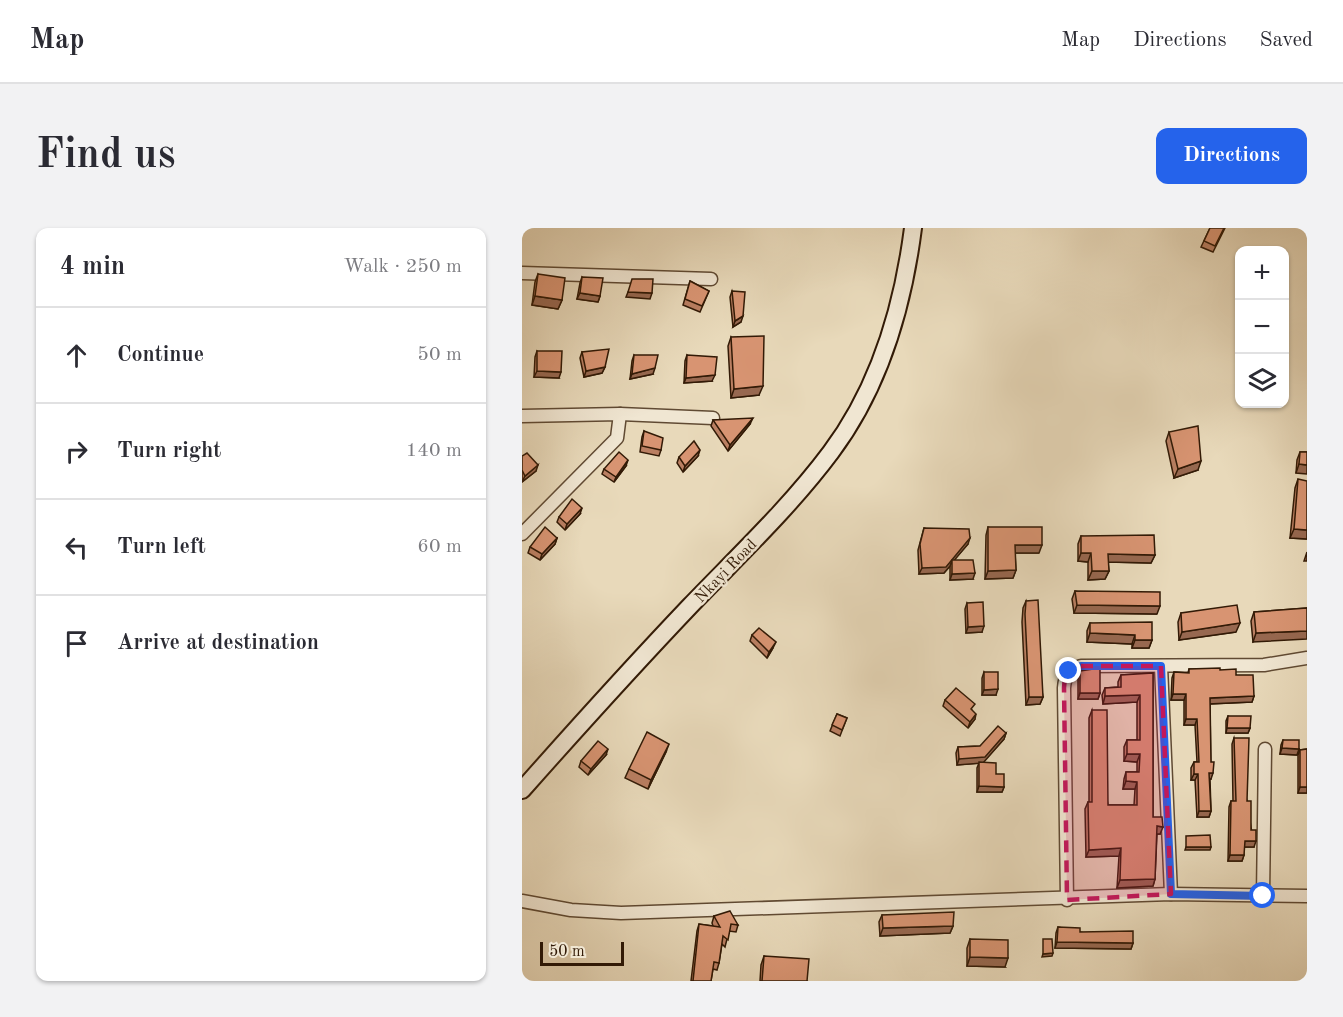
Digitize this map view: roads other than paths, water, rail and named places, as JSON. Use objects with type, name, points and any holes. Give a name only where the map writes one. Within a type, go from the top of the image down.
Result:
[{"type":"main road","name":"Nkayi Road","points":[[522,790],[772,521],[832,451],[857,410],[893,327],[904,284],[913,228]]},
{"type":"street","points":[[522,273],[711,279]]},
{"type":"street","points":[[522,534],[617,438],[620,414]]},
{"type":"street","points":[[522,416],[620,414],[713,418]]},
{"type":"street","points":[[1067,900],[1065,676],[1081,666],[1264,665],[1307,658]]},
{"type":"street","points":[[1161,666],[1171,894]]},
{"type":"street","points":[[1263,896],[1265,749]]},
{"type":"street","points":[[522,901],[571,910],[621,914],[1067,900],[1171,894],[1307,896]]}]
